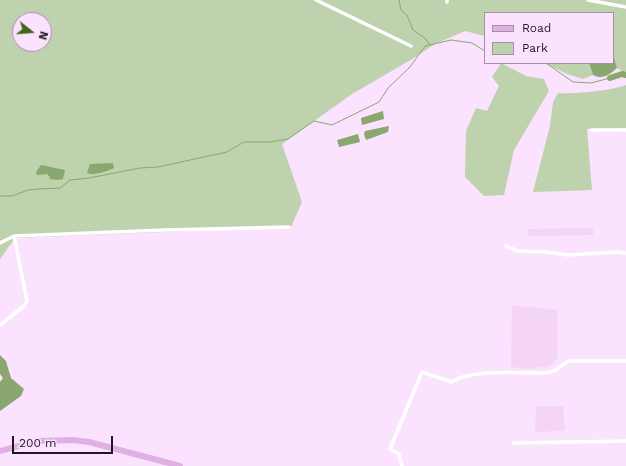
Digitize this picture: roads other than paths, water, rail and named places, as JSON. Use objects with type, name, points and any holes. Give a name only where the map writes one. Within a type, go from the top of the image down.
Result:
[{"type":"main road","points":[[0,451],[37,441],[73,440],[89,442],[180,466]]},
{"type":"street","points":[[316,0],[411,46]]},
{"type":"street","points":[[588,0],[626,7]]},
{"type":"street","points":[[591,130],[626,130]]},
{"type":"street","points":[[0,243],[14,236],[289,227]]},
{"type":"street","points":[[0,325],[23,308],[27,301],[14,236]]},
{"type":"street","points":[[506,246],[518,251],[547,252],[568,255],[615,252],[626,253]]},
{"type":"street","points":[[402,466],[398,454],[390,449],[422,372],[452,382],[456,379],[475,374],[545,373],[554,371],[568,361],[626,360]]},
{"type":"street","points":[[513,443],[626,441]]},
{"type":"waterway","points":[[399,0],[401,10],[407,15],[413,30],[425,38],[430,45]]},
{"type":"waterway","points":[[0,196],[12,196],[28,190],[60,188],[70,180],[89,178],[140,168],[158,167],[227,152],[244,142],[269,142],[288,139],[314,121],[332,125],[379,102],[388,88],[410,67],[425,46],[451,40],[472,43],[484,50]]},
{"type":"waterway","points":[[547,64],[573,82],[591,83],[610,78]]},
{"type":"waterway","points":[[610,78],[622,74],[626,75]]}]
